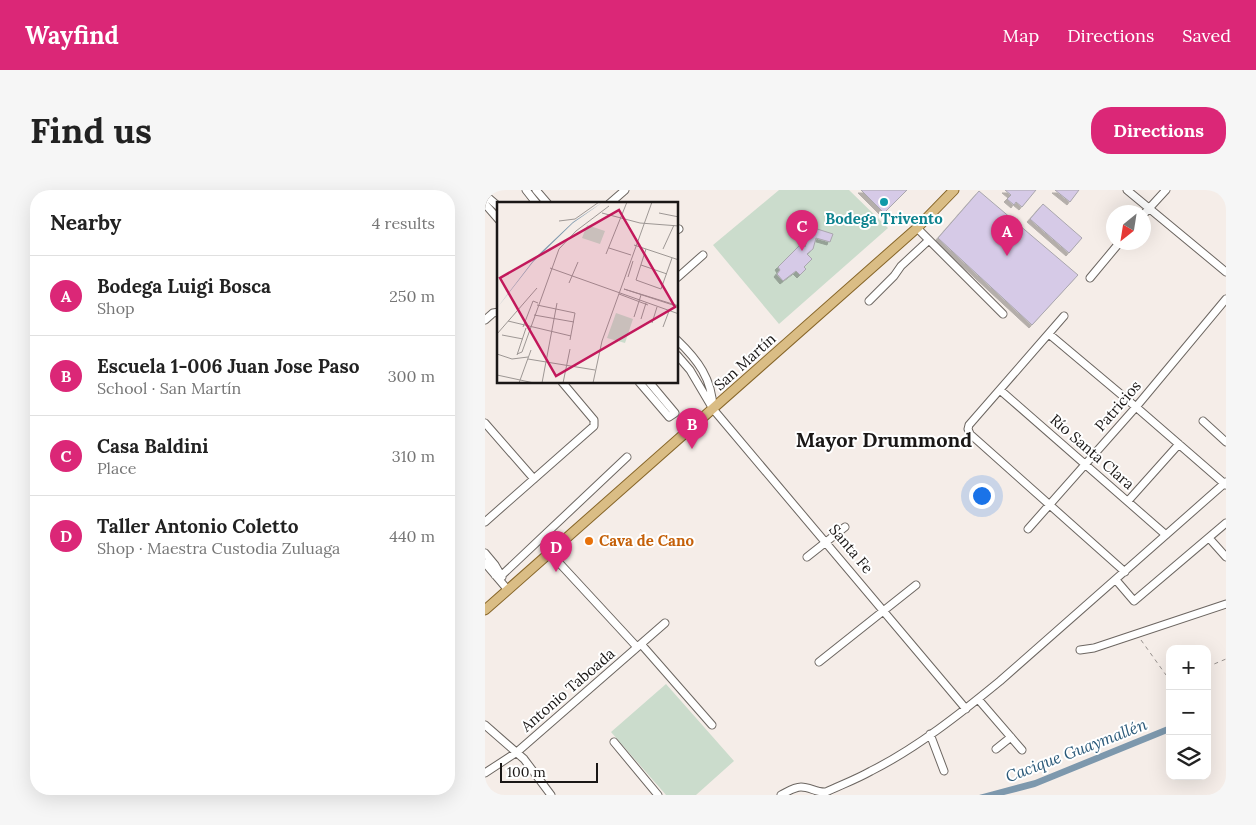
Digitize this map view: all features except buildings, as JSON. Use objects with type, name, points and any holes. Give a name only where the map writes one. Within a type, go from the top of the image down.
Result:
[{"type":"main road","name":"San Martín","points":[[485,610],[917,228],[954,190]]},
{"type":"street","points":[[526,190],[535,202]]},
{"type":"street","points":[[536,190],[546,202]]},
{"type":"street","points":[[611,202],[625,190]]},
{"type":"street","points":[[1127,190],[1145,205]]},
{"type":"street","points":[[1151,206],[1166,190]]},
{"type":"street","points":[[485,195],[497,205]]},
{"type":"street","points":[[485,204],[497,218]]},
{"type":"street","points":[[1151,210],[1226,272]]},
{"type":"street","points":[[917,228],[1003,314]]},
{"type":"street","points":[[869,301],[901,266],[929,240]]},
{"type":"street","points":[[1091,278],[1114,250]]},
{"type":"street","points":[[679,276],[703,255]]},
{"type":"street","name":"Patricios","points":[[1028,529],[1136,406],[1226,299]]},
{"type":"street","points":[[485,320],[493,313],[497,312]]},
{"type":"street","points":[[1064,316],[968,429],[970,434],[1049,506],[1125,572]]},
{"type":"street","points":[[781,795],[799,787],[826,792],[872,771],[966,709],[1225,484],[1136,406],[1049,334]]},
{"type":"street","points":[[679,342],[689,352],[708,378],[713,393],[713,408]]},
{"type":"street","name":"Santa Fe","points":[[679,357],[690,370],[713,408],[966,709]]},
{"type":"street","points":[[699,385],[708,378]]},
{"type":"street","points":[[485,522],[594,426],[595,423],[564,384]]},
{"type":"street","points":[[641,384],[669,417],[675,413],[651,384]]},
{"type":"street","name":"Río Santa Clara","points":[[1000,390],[1166,535]]},
{"type":"street","points":[[1203,421],[1226,442]]},
{"type":"street","points":[[485,423],[534,479]]},
{"type":"street","points":[[1128,501],[1179,444]]},
{"type":"street","points":[[499,577],[627,457]]},
{"type":"street","points":[[1116,580],[1134,601],[1226,523]]},
{"type":"street","points":[[807,557],[845,526]]},
{"type":"street","points":[[1209,538],[1226,557]]},
{"type":"street","points":[[485,553],[508,590]]},
{"type":"street","points":[[550,553],[712,725]]},
{"type":"street","points":[[485,563],[499,577]]},
{"type":"street","points":[[819,662],[916,586]]},
{"type":"street","points":[[1080,650],[1095,648],[1226,604]]},
{"type":"street","name":"Antonio Taboada","points":[[485,773],[517,752],[665,623]]},
{"type":"street","points":[[977,699],[1022,750]]},
{"type":"street","points":[[485,725],[517,752],[551,795]]},
{"type":"street","points":[[930,734],[944,771]]},
{"type":"street","points":[[996,749],[1011,737]]},
{"type":"street","points":[[614,742],[658,795]]},
{"type":"path","points":[[1137,634],[1166,675]]},
{"type":"path","points":[[1211,665],[1226,659]]},
{"type":"green space","points":[[779,190],[849,190],[888,228],[779,324],[713,245]]},
{"type":"green space","points":[[666,684],[734,761],[696,795],[666,795],[611,732]]},
{"type":"water","points":[[1166,727],[1166,734],[1035,787],[1004,795],[979,795],[1035,780]]},
{"type":"place","name":"Bodega Trivento","points":[[884,202]]},
{"type":"place","name":"Casa Baldini","points":[[802,251]]},
{"type":"place","name":"Bodega Luigi Bosca","points":[[1007,256]]},
{"type":"place","name":"Escuela 1-006 Juan Jose Paso","points":[[692,449]]},
{"type":"place","name":"Cava de Cano","points":[[589,541]]},
{"type":"place","name":"Taller Antonio Coletto","points":[[556,572]]},
{"type":"district","name":"Mayor Drummond","points":[[884,440]]},
{"type":"water label","name":"Cacique Guaymallén","points":[[1076,750]]}]
